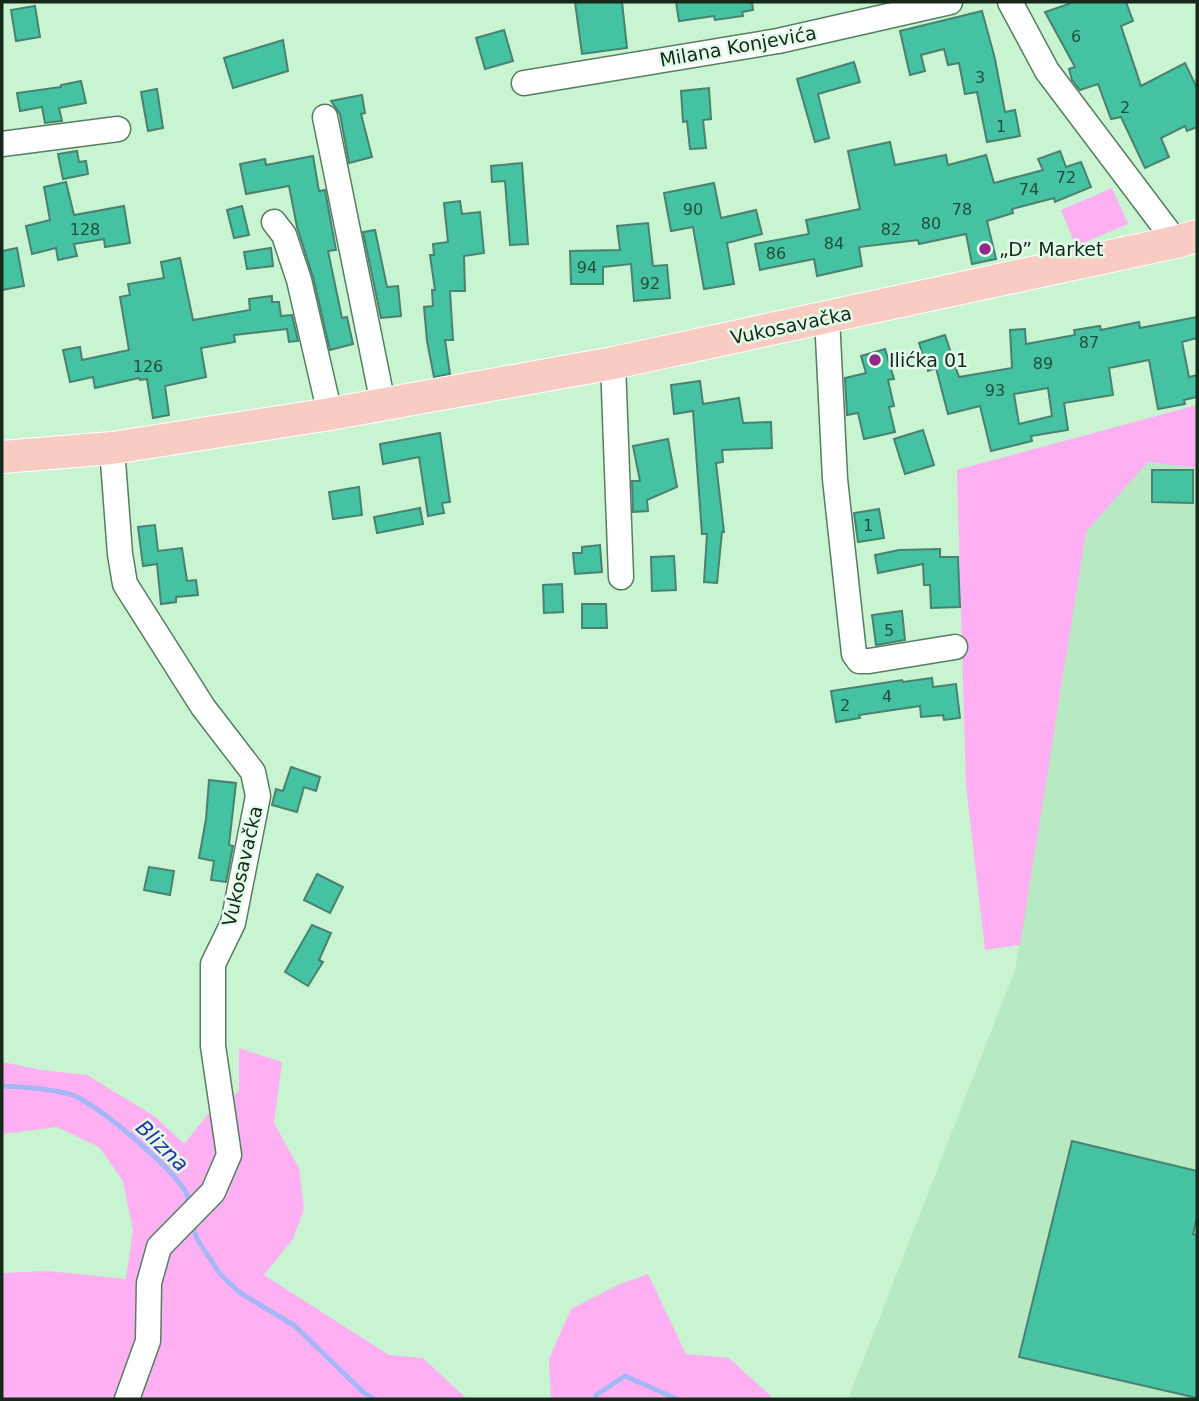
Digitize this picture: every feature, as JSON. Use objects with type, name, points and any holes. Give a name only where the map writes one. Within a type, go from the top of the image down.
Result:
[{"type":"main road","name":"Vukosavačka","points":[[2,457],[111,448],[330,414],[613,363],[1186,239]]},
{"type":"street","name":"Milana Konjevića","points":[[524,83],[778,41],[950,2]]},
{"type":"street","points":[[1010,2],[1047,71],[1186,239]]},
{"type":"street","points":[[325,117],[383,404]]},
{"type":"street","points":[[2,144],[118,130]]},
{"type":"street","points":[[274,222],[284,235],[299,281],[330,414]]},
{"type":"street","points":[[827,317],[835,479],[855,654],[859,661],[869,661],[956,648]]},
{"type":"street","points":[[613,363],[621,578]]},
{"type":"street","name":"Vukosavačka","points":[[111,448],[125,584],[203,707],[253,772],[258,796],[233,923],[213,964],[213,1046],[229,1155],[213,1192],[159,1247],[149,1283],[148,1341],[127,1399]]},
{"type":"shaded area","points":[[1112,188],[1128,224],[1076,246],[1061,210]]},
{"type":"shaded area","points":[[1197,405],[1197,468],[1148,462],[1086,532],[1020,945],[985,950],[966,785],[957,470]]},
{"type":"shaded area","points":[[1148,462],[1197,468],[1197,1399],[848,1399],[1015,970],[1086,532]]},
{"type":"shaded area","points":[[239,1048],[282,1062],[274,1123],[299,1168],[304,1209],[293,1239],[264,1275],[389,1355],[423,1358],[467,1399],[2,1399],[2,1273],[48,1271],[126,1279],[133,1230],[123,1181],[99,1147],[57,1127],[2,1134],[2,1062],[87,1075],[154,1116],[184,1144],[208,1114],[239,1091]]},
{"type":"shaded area","points":[[648,1274],[686,1354],[729,1358],[771,1396],[771,1399],[551,1399],[549,1359],[571,1309],[618,1285]]},
{"type":"building","points":[[575,2],[622,2],[627,48],[582,54]]},
{"type":"building","points":[[676,2],[752,2],[753,10],[742,12],[743,16],[715,20],[714,16],[679,21]]},
{"type":"building","points":[[1068,2],[1126,2],[1133,21],[1121,26],[1141,86],[1185,63],[1197,88],[1197,127],[1187,131],[1185,126],[1161,138],[1169,157],[1145,168],[1121,117],[1111,119],[1098,84],[1080,90],[1072,80],[1069,69],[1075,67],[1045,12],[1069,4]]},
{"type":"building","points":[[35,6],[40,37],[16,41],[11,10]]},
{"type":"building","points":[[982,11],[1005,112],[1015,110],[1020,136],[987,142],[977,92],[965,94],[959,63],[948,65],[944,49],[921,55],[925,71],[910,75],[900,31]]},
{"type":"building","points":[[504,30],[513,61],[485,69],[476,38]]},
{"type":"building","points":[[283,40],[288,71],[233,88],[224,58]]},
{"type":"building","points":[[854,62],[860,82],[818,94],[829,138],[815,142],[797,79]]},
{"type":"building","points":[[81,81],[86,103],[59,108],[62,121],[45,123],[42,107],[20,111],[17,93],[61,87]]},
{"type":"building","points":[[709,88],[711,119],[703,120],[706,148],[690,149],[687,121],[683,122],[681,91]]},
{"type":"building","points":[[157,89],[163,128],[148,131],[141,92]]},
{"type":"building","points":[[362,95],[365,113],[361,114],[372,157],[349,163],[340,114],[331,101]]},
{"type":"building","points":[[890,142],[895,165],[946,155],[948,165],[986,155],[994,183],[1043,170],[1038,159],[1060,151],[1066,167],[1081,162],[1091,187],[1055,202],[1054,198],[1012,209],[1013,213],[987,221],[996,259],[972,264],[966,234],[919,244],[918,240],[859,247],[862,266],[817,276],[814,259],[760,270],[755,244],[809,234],[806,220],[860,209],[848,151]]},
{"type":"building","points":[[77,151],[79,162],[86,161],[88,174],[63,179],[58,154]]},
{"type":"building","points":[[313,156],[319,191],[325,190],[336,250],[328,251],[342,318],[347,317],[353,344],[330,350],[313,277],[297,227],[289,186],[246,194],[240,164],[265,159],[266,165]]},
{"type":"building","points":[[522,163],[528,244],[510,245],[505,181],[492,182],[491,166]]},
{"type":"building","points":[[66,182],[74,215],[124,206],[130,243],[105,247],[104,239],[74,244],[77,256],[58,260],[56,248],[32,254],[26,226],[50,220],[44,187]]},
{"type":"building","points":[[714,183],[721,218],[756,210],[762,234],[727,243],[734,284],[704,289],[693,227],[671,231],[664,193]]},
{"type":"building","points":[[460,201],[462,214],[480,212],[484,253],[464,256],[465,291],[450,291],[453,340],[445,340],[450,374],[434,377],[424,307],[433,306],[432,290],[435,290],[430,255],[434,255],[433,244],[448,242],[444,203]]},
{"type":"building","points":[[242,206],[249,235],[234,238],[227,210]]},
{"type":"building","points":[[648,223],[653,266],[667,265],[670,298],[634,301],[631,264],[603,267],[603,284],[571,284],[570,251],[620,250],[617,226]]},
{"type":"building","points":[[375,230],[387,287],[398,286],[401,316],[381,318],[363,232]]},
{"type":"building","points":[[17,248],[24,286],[2,290],[2,251]]},
{"type":"building","points":[[271,248],[273,266],[247,269],[244,252]]},
{"type":"building","points":[[180,258],[193,320],[250,310],[249,299],[272,296],[272,302],[279,302],[281,316],[292,315],[298,341],[289,342],[287,329],[234,335],[235,342],[201,348],[206,377],[165,386],[169,415],[153,418],[147,379],[139,378],[95,388],[93,377],[70,382],[63,350],[80,347],[82,360],[129,350],[120,297],[130,295],[128,284],[164,278],[161,262]]},
{"type":"building","points":[[1197,317],[1197,338],[1182,342],[1189,377],[1197,375],[1197,397],[1184,400],[1185,404],[1158,409],[1149,360],[1109,368],[1113,395],[1064,403],[1068,430],[1031,436],[1032,441],[991,451],[980,406],[948,414],[936,368],[928,371],[919,343],[945,335],[959,377],[1012,368],[1010,330],[1025,329],[1026,344],[1075,335],[1074,330],[1100,326],[1101,330],[1139,322],[1140,328]],"holes":[[[1048,388],[1052,416],[1019,424],[1014,394]]]},
{"type":"building","points":[[885,349],[894,379],[888,380],[894,406],[889,407],[895,432],[864,439],[858,413],[847,415],[845,378],[866,373],[861,356]]},
{"type":"building","points":[[700,381],[703,404],[739,398],[743,423],[771,422],[772,448],[722,450],[723,462],[716,463],[724,532],[717,583],[704,582],[707,534],[702,534],[693,411],[674,414],[671,385]]},
{"type":"building","points":[[923,430],[934,465],[905,474],[894,439]]},
{"type":"building","points":[[440,433],[450,502],[442,503],[444,513],[428,516],[419,457],[383,464],[380,444]]},
{"type":"building","points":[[668,439],[677,487],[647,500],[648,511],[633,512],[632,481],[640,481],[633,446]]},
{"type":"building","points":[[1152,470],[1193,470],[1193,503],[1152,502]]},
{"type":"building","points":[[359,487],[362,515],[333,519],[329,492]]},
{"type":"building","points":[[420,508],[423,524],[377,533],[374,517]]},
{"type":"building","points":[[879,509],[884,538],[858,542],[854,513]]},
{"type":"building","points":[[155,525],[158,551],[182,548],[187,581],[196,580],[198,595],[176,597],[176,602],[161,604],[157,564],[143,566],[138,527]]},
{"type":"building","points":[[600,545],[602,572],[575,574],[573,553],[582,553],[582,547]]},
{"type":"building","points":[[940,549],[940,557],[958,557],[960,607],[931,608],[930,585],[924,585],[923,564],[878,573],[875,555],[899,550]]},
{"type":"building","points":[[674,556],[676,590],[652,591],[651,557]]},
{"type":"building","points":[[562,584],[563,612],[544,613],[543,585]]},
{"type":"building","points":[[582,604],[606,604],[607,628],[582,628]]},
{"type":"building","points":[[902,611],[905,640],[876,645],[872,615]]},
{"type":"building","points":[[932,678],[933,687],[956,684],[960,718],[944,720],[943,715],[921,717],[920,706],[859,715],[860,718],[836,722],[831,691]]},
{"type":"building","points":[[291,767],[320,777],[316,791],[304,787],[297,812],[272,805],[276,789],[283,791]]},
{"type":"building","points":[[209,780],[236,783],[229,845],[233,846],[226,882],[211,880],[214,861],[199,858]]},
{"type":"building","points":[[149,867],[174,871],[170,895],[144,890]]},
{"type":"building","points":[[317,874],[343,887],[330,913],[304,900]]},
{"type":"building","points":[[312,925],[331,933],[319,960],[323,962],[308,986],[285,972]]},
{"type":"building","points":[[1072,1141],[1197,1171],[1197,1217],[1193,1234],[1197,1235],[1197,1398],[1019,1357]]},
{"type":"waterway","name":"Blizna","points":[[2,1086],[61,1092],[89,1104],[119,1126],[163,1165],[185,1191],[189,1204]]},
{"type":"waterway","name":"Blizna","points":[[192,1224],[197,1239],[220,1274],[239,1292],[295,1326],[363,1392],[374,1399]]},
{"type":"waterway","name":"Blizna","points":[[595,1399],[596,1395],[625,1376],[677,1399]]},
{"type":"place","name":"„D” Market","points":[[985,249]]},
{"type":"place","name":"Ilićka 01","points":[[875,360]]}]
